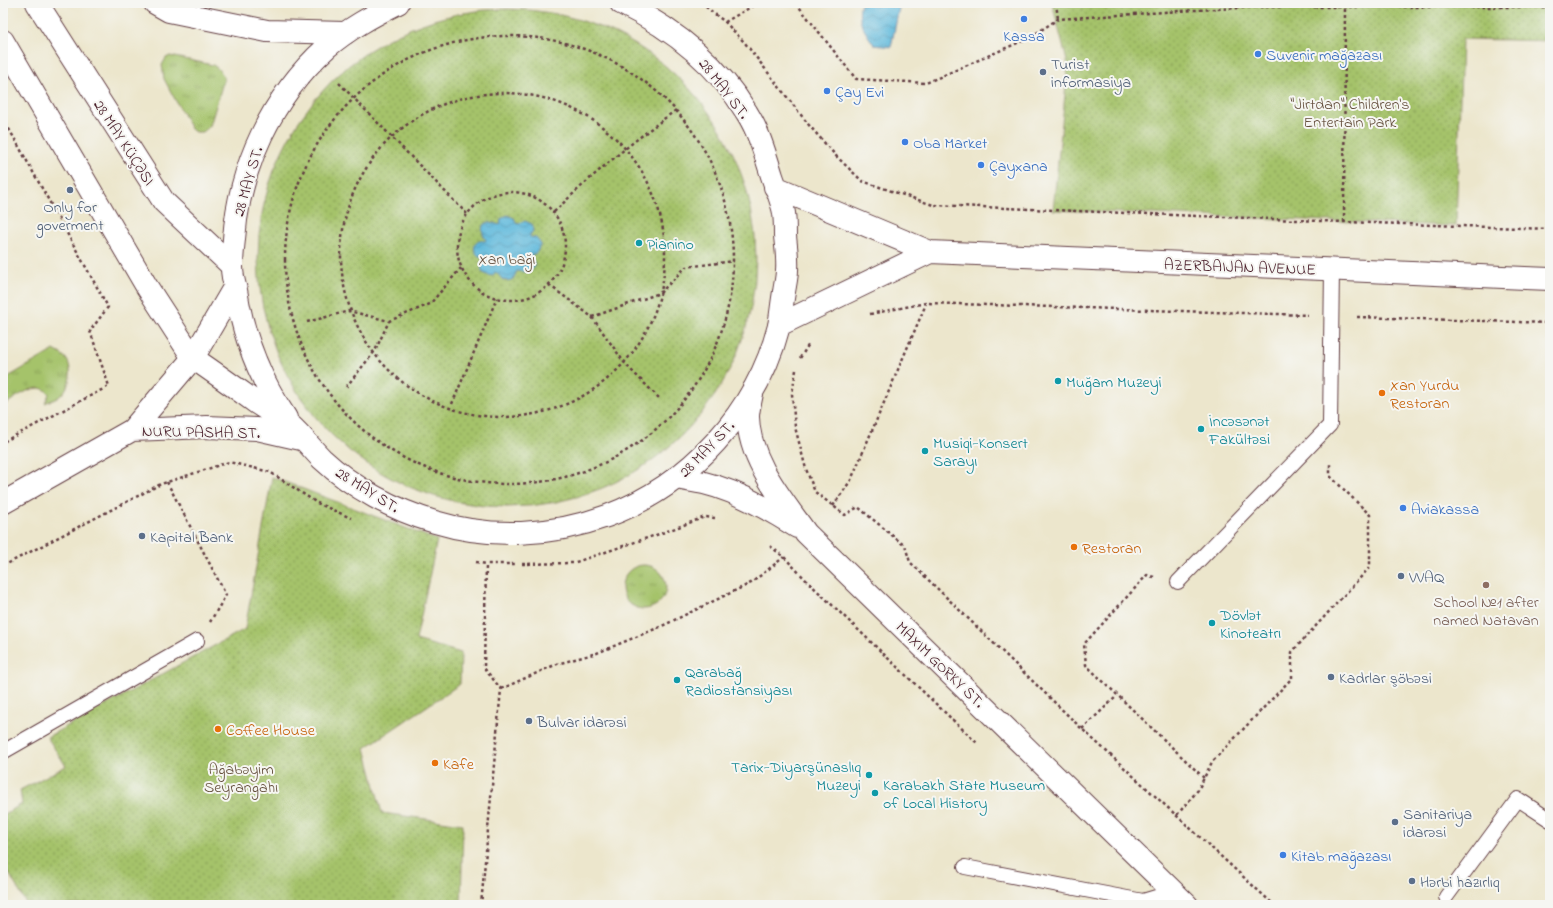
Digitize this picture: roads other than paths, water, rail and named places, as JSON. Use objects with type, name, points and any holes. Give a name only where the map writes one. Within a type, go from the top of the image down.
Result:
[{"type":"main road","name":"28 MAY KÜÇƏSI","points":[[37,3],[164,202],[233,276]]},
{"type":"main road","points":[[155,3],[169,11],[267,31],[345,33]]},
{"type":"main road","name":"28 MAY ST.","points":[[398,3],[372,16],[345,33],[326,48],[290,88],[273,113],[259,139],[248,167],[240,196],[235,226],[233,276],[242,324],[256,364],[265,384],[297,433],[324,460],[344,476],[376,497],[404,511],[434,522],[472,530],[529,533],[560,529],[592,521],[622,510],[650,496],[701,458],[729,428],[752,393],[768,360],[779,325],[787,269],[784,213],[759,135],[747,113],[716,71],[670,30],[621,3]]},
{"type":"main road","points":[[3,41],[147,287],[193,358],[297,433]]},
{"type":"main road","points":[[775,187],[930,252]]},
{"type":"main road","points":[[779,325],[930,252]]},
{"type":"main road","name":"AZERBAIJAN AVENUE","points":[[930,252],[1550,279]]},
{"type":"main road","name":"NURU PASHA ST.","points":[[132,430],[193,358],[233,276]]},
{"type":"main road","name":"MAXIM GORKY ST.","points":[[752,393],[748,416],[750,436],[761,465],[806,533],[1180,898]]},
{"type":"main road","name":"NURU PASHA ST.","points":[[132,430],[207,427],[256,429],[297,433]]},
{"type":"main road","points":[[3,503],[132,430]]},
{"type":"main road","points":[[676,478],[704,483],[727,490],[772,511],[806,533]]},
{"type":"lane","points":[[1178,582],[1330,425],[1332,270]]},
{"type":"lane","points":[[3,752],[197,641]]},
{"type":"lane","points":[[1446,897],[1518,799],[1550,820]]},
{"type":"lane","points":[[965,867],[1143,902],[1180,898]]},
{"type":"water","points":[[861,3],[900,3],[891,47],[874,45],[864,30],[860,20]]},
{"type":"water","points":[[507,215],[514,218],[517,224],[525,221],[532,224],[533,231],[530,237],[536,238],[541,244],[537,252],[531,256],[535,265],[533,268],[527,272],[517,271],[513,279],[508,281],[503,280],[495,272],[493,276],[482,272],[481,264],[484,258],[476,254],[474,247],[477,242],[486,240],[482,230],[486,224],[489,222],[500,225],[501,219]]},
{"type":"place","name":"Kassa","points":[[1024,19]]},
{"type":"place","name":"Suvenir mağazası","points":[[1258,54]]},
{"type":"place","name":"Turist informasiya","points":[[1043,72]]},
{"type":"place","name":"Çay Evi","points":[[827,91]]},
{"type":"place","name":"Oba Market","points":[[905,142]]},
{"type":"place","name":"Çayxana","points":[[981,165]]},
{"type":"place","name":"Only for goverment","points":[[70,190]]},
{"type":"place","name":"Pianino","points":[[639,243]]},
{"type":"place","name":"Muğam Muzeyi","points":[[1058,381]]},
{"type":"place","name":"Xan Yurdu Restoran","points":[[1382,393]]},
{"type":"place","name":"İncəsənət Fakültəsi","points":[[1201,429]]},
{"type":"place","name":"Musiqi-Konsert Sarayı","points":[[925,451]]},
{"type":"place","name":"Aviakassa","points":[[1403,508]]},
{"type":"place","name":"Kapital Bank","points":[[142,536]]},
{"type":"place","name":"Restoran","points":[[1074,547]]},
{"type":"place","name":"VVAQ","points":[[1401,576]]},
{"type":"place","name":"School №1 after named Natavan","points":[[1486,585]]},
{"type":"place","name":"Dövlət Kinoteatrı","points":[[1212,623]]},
{"type":"place","name":"Kadrlar şöbəsi","points":[[1331,677]]},
{"type":"place","name":"Qarabağ Radiostansiyası","points":[[677,680]]},
{"type":"place","name":"Bulvar idarəsi","points":[[529,721]]},
{"type":"place","name":"Coffee House","points":[[218,729]]},
{"type":"place","name":"Kafe","points":[[435,763]]},
{"type":"place","name":"Tarix-Diyarşünaslıq Muzeyi","points":[[869,775]]},
{"type":"place","name":"Karabakh State Museum of Local History","points":[[875,793]]},
{"type":"place","name":"Sanitariya idarəsi","points":[[1395,822]]},
{"type":"place","name":"Kitab mağazası","points":[[1283,855]]},
{"type":"place","name":"Hərbi hazırlıq","points":[[1412,881]]},
{"type":"park label","name":"\"Jirtdan\" Children's Entertain Park","points":[[1350,112]]},
{"type":"park label","name":"Xan bağı","points":[[507,258]]},
{"type":"park label","name":"Ağabəyim Seyrangahı","points":[[241,777]]}]
